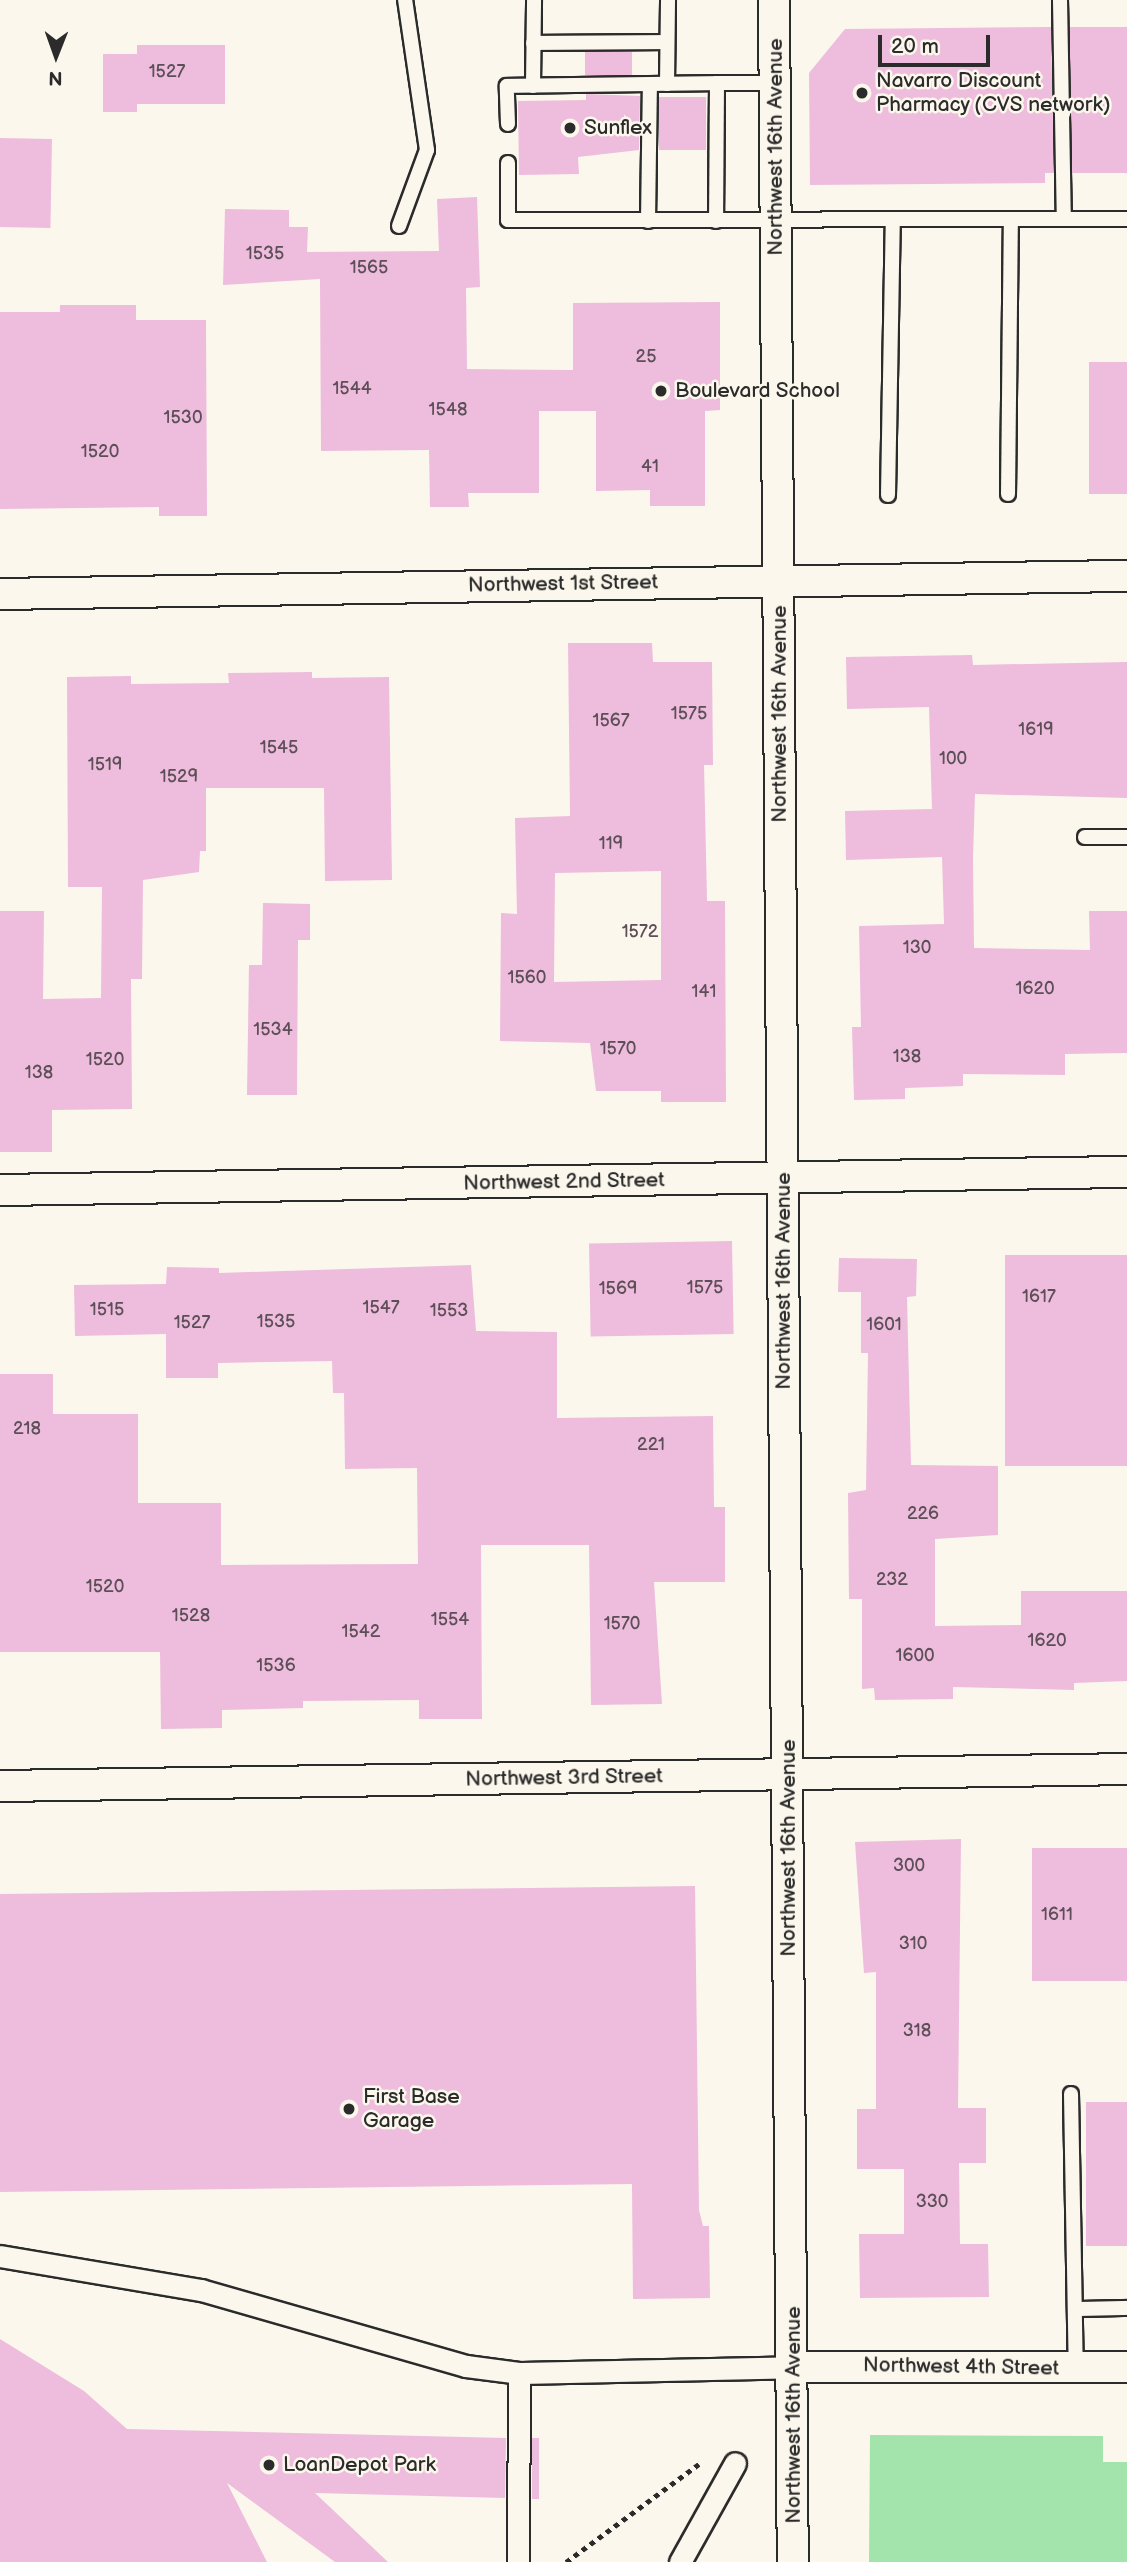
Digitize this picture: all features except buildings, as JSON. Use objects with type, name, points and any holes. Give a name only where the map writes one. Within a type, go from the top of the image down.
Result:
[{"type":"street","name":"Northwest 16th Avenue","points":[[774,0],[796,2367],[793,2562]]},
{"type":"street","name":"Northwest 1st Street","points":[[0,594],[1127,576]]},
{"type":"street","name":"Northwest 2nd Street","points":[[0,1190],[1127,1172]]},
{"type":"street","name":"Northwest 3rd Street","points":[[0,1786],[1127,1769]]},
{"type":"street","points":[[0,2256],[201,2290],[466,2366],[519,2373],[796,2367]]},
{"type":"street","name":"Northwest 4th Street","points":[[796,2367],[1127,2367]]},
{"type":"street","points":[[518,2562],[519,2373]]},
{"type":"street","points":[[680,2562],[735,2463]]},
{"type":"lane","points":[[400,226],[427,150],[405,0]]},
{"type":"lane","points":[[533,86],[534,0]]},
{"type":"lane","points":[[667,84],[668,0]]},
{"type":"lane","points":[[1060,0],[1064,219]]},
{"type":"lane","points":[[533,43],[667,42]]},
{"type":"lane","points":[[716,222],[717,83]]},
{"type":"lane","points":[[508,124],[507,86],[776,83]]},
{"type":"lane","points":[[648,221],[650,85]]},
{"type":"lane","points":[[508,163],[508,220],[716,222],[1127,219]]},
{"type":"lane","points":[[1008,494],[1011,220]]},
{"type":"lane","points":[[888,495],[893,221]]},
{"type":"lane","points":[[1085,837],[1127,837]]},
{"type":"lane","points":[[1071,2094],[1076,2368]]},
{"type":"lane","points":[[1075,2309],[1127,2308]]},
{"type":"path","points":[[566,2562],[703,2462]]},
{"type":"green space","points":[[870,2435],[1103,2436],[1103,2462],[1127,2462],[1127,2562],[869,2562]]},
{"type":"place","name":"Navarro Discount Pharmacy (CVS network)","points":[[862,93]]},
{"type":"place","name":"Sunflex","points":[[570,128]]},
{"type":"place","name":"Boulevard School","points":[[661,391]]},
{"type":"place","name":"First Base Garage","points":[[349,2109]]},
{"type":"place","name":"LoanDepot Park","points":[[269,2465]]}]
